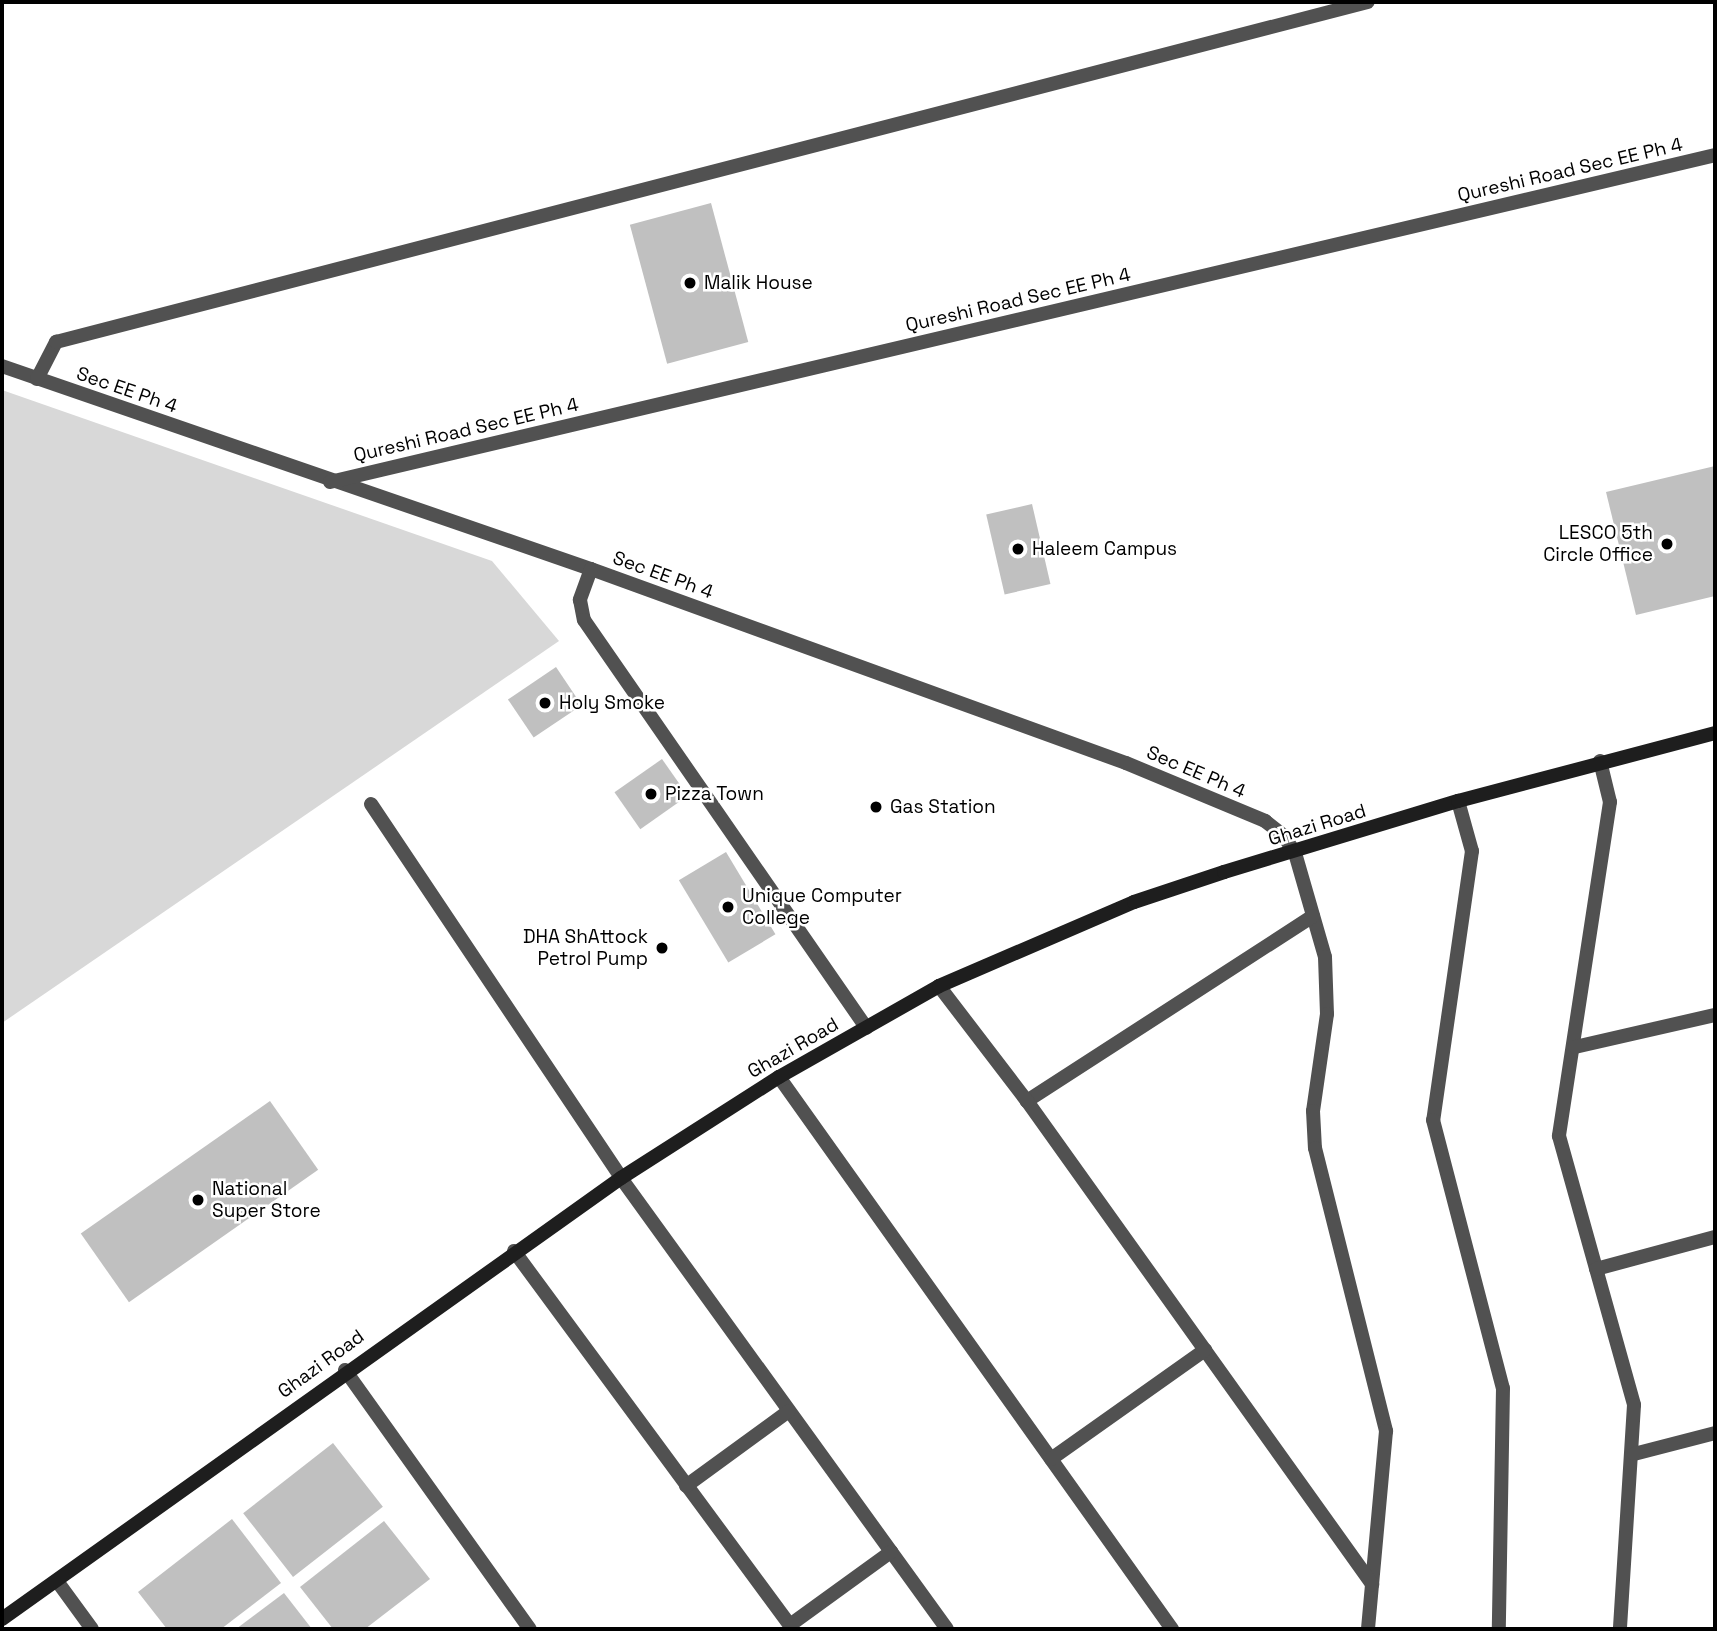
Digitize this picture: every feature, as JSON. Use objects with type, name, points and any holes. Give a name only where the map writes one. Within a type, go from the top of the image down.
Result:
[{"type":"main road","name":"Ghazi Road","points":[[2,1619],[345,1370],[621,1178],[779,1077],[939,986],[1134,902],[1458,801],[1600,761],[1715,733]]},
{"type":"street","points":[[37,379],[56,342],[1368,2]]},
{"type":"street","name":"Qureshi Road Sec EE Ph 4","points":[[330,482],[1715,155]]},
{"type":"street","name":"Sec EE Ph 4","points":[[2,366],[330,482],[590,569],[1126,763],[1265,821],[1295,852]]},
{"type":"street","points":[[590,569],[579,600],[584,620],[866,1028]]},
{"type":"street","points":[[1600,761],[1610,802],[1575,1046],[1559,1136],[1634,1405],[1634,1454],[1620,1629]]},
{"type":"street","points":[[1458,801],[1472,851],[1433,1121],[1503,1388],[1499,1629]]},
{"type":"street","points":[[371,804],[621,1178],[947,1629]]},
{"type":"street","points":[[1295,852],[1314,916],[1327,985],[1313,1111],[1315,1148],[1386,1431],[1368,1629]]},
{"type":"street","points":[[1027,1101],[1314,916]]},
{"type":"street","points":[[939,986],[1027,1101],[1372,1584]]},
{"type":"street","points":[[1575,1046],[1715,1015]]},
{"type":"street","points":[[779,1077],[1172,1629]]},
{"type":"street","points":[[1596,1269],[1715,1237]]},
{"type":"street","points":[[514,1251],[792,1627],[891,1552]]},
{"type":"street","points":[[1051,1459],[1205,1350]]},
{"type":"street","points":[[345,1370],[530,1629]]},
{"type":"street","points":[[686,1486],[789,1411]]},
{"type":"street","points":[[1634,1454],[1715,1433]]},
{"type":"street","points":[[57,1581],[92,1629]]},
{"type":"shaded area","points":[[2,390],[492,561],[559,641],[2,1023]]},
{"type":"building","name":"Malik House","points":[[711,203],[748,342],[667,364],[630,225]]},
{"type":"building","name":"LESCO 5th Circle Office","points":[[1715,466],[1715,596],[1636,615],[1606,492]]},
{"type":"building","name":"Haleem Campus","points":[[1032,504],[1050,584],[1005,594],[986,515]]},
{"type":"building","name":"Holy Smoke","points":[[556,667],[582,705],[534,738],[508,699]]},
{"type":"building","name":"Pizza Town","points":[[662,759],[688,796],[640,829],[614,792]]},
{"type":"building","name":"Unique Computer College","points":[[726,852],[775,934],[728,963],[679,880]]},
{"type":"building","name":"National Super Store","points":[[270,1101],[318,1170],[129,1302],[81,1233]]},
{"type":"building","points":[[333,1443],[383,1507],[293,1577],[243,1513]]},
{"type":"building","points":[[232,1519],[281,1583],[221,1629],[167,1629],[138,1592]]},
{"type":"building","points":[[384,1521],[430,1579],[365,1629],[333,1629],[300,1587]]},
{"type":"building","points":[[284,1593],[312,1629],[236,1629]]},
{"type":"place","name":"Malik House","points":[[690,283]]},
{"type":"place","name":"LESCO 5th Circle Office","points":[[1667,544]]},
{"type":"place","name":"Haleem Campus","points":[[1018,549]]},
{"type":"place","name":"Holy Smoke","points":[[545,703]]},
{"type":"place","name":"Pizza Town","points":[[651,794]]},
{"type":"place","name":"Gas Station","points":[[876,807]]},
{"type":"place","name":"Unique Computer College","points":[[728,907]]},
{"type":"place","name":"DHA ShAttock Petrol Pump","points":[[662,948]]},
{"type":"place","name":"National Super Store","points":[[198,1200]]}]
